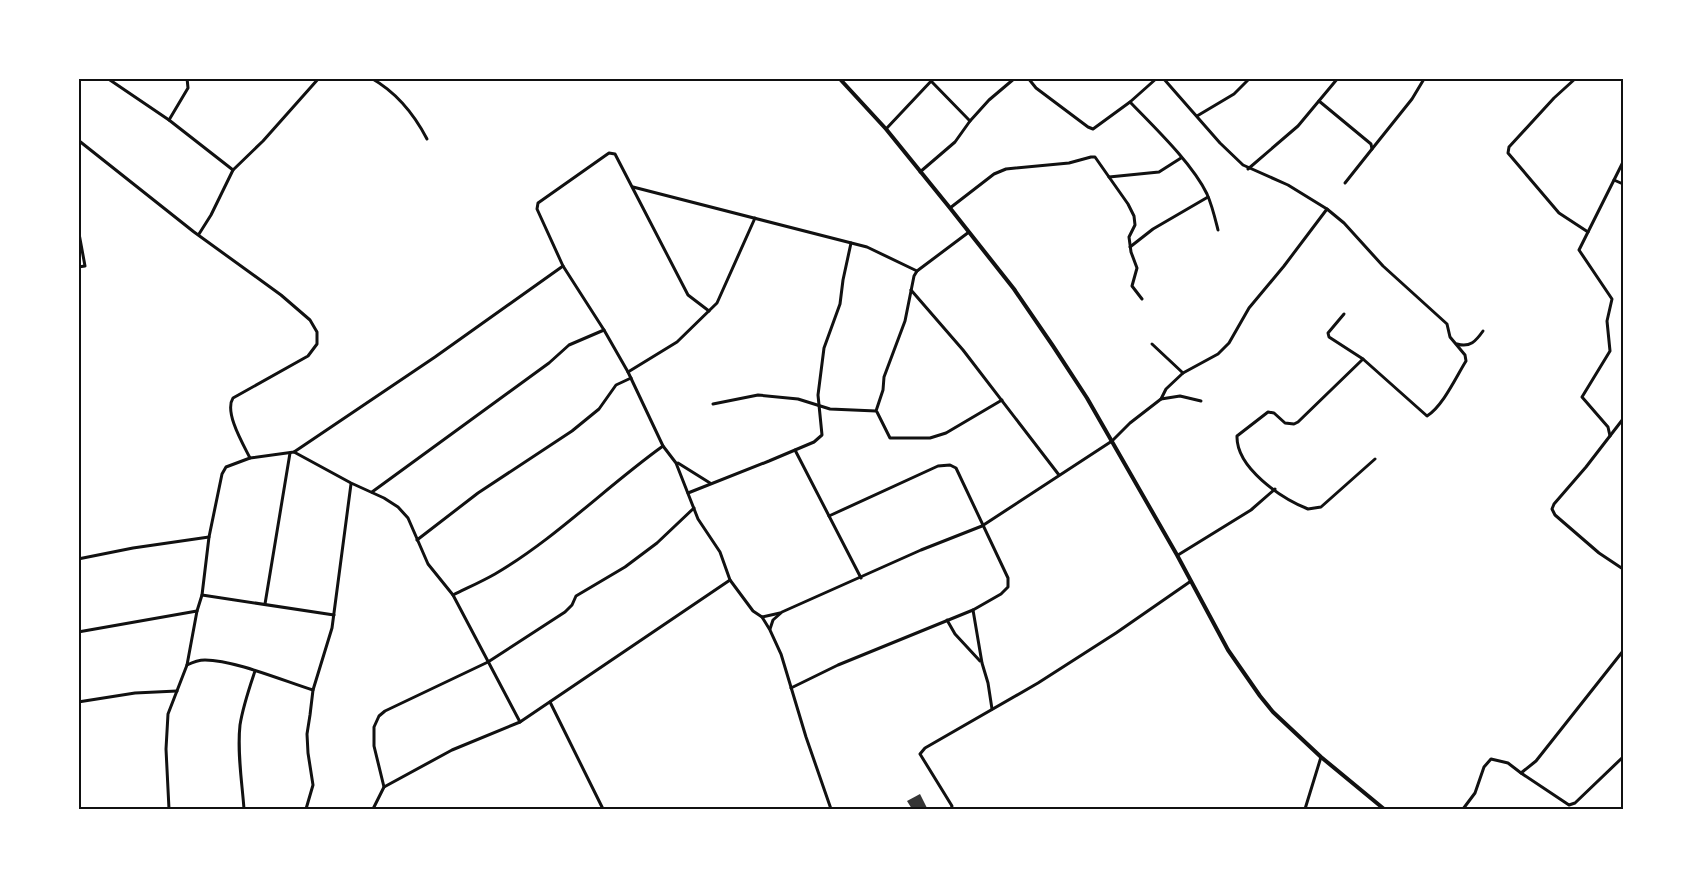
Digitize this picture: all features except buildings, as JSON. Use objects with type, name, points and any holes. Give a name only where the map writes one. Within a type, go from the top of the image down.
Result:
[{"type":"street","points":[[169,120],[188,88],[187,78]]},
{"type":"street","points":[[198,235],[211,215],[232,170],[263,141],[319,78]]},
{"type":"street","points":[[371,78],[393,94],[410,111],[427,139]]},
{"type":"street","points":[[507,78],[520,78]]},
{"type":"street","points":[[839,78],[886,129],[950,208],[1014,289],[1053,346],[1088,398],[1178,555],[1228,650],[1260,696],[1273,712],[1321,757],[1384,809]]},
{"type":"street","points":[[920,172],[955,142],[989,100],[1015,78]]},
{"type":"street","points":[[1028,78],[1036,88],[1093,129],[1130,102],[1157,78]]},
{"type":"street","points":[[1163,78],[1220,144],[1248,169],[1288,185],[1327,209],[1344,223],[1383,266],[1447,324],[1450,337],[1465,355],[1466,361],[1449,390],[1431,413],[1427,416],[1363,359],[1329,337],[1328,333],[1344,314]]},
{"type":"street","points":[[1197,116],[1234,94],[1250,78]]},
{"type":"street","points":[[1248,169],[1291,133],[1338,78]]},
{"type":"street","points":[[1345,183],[1407,107],[1425,79],[1417,78]]},
{"type":"street","points":[[1576,78],[1554,98],[1509,147],[1508,153],[1559,213],[1588,232]]},
{"type":"street","points":[[109,79],[169,120],[232,170]]},
{"type":"street","points":[[886,129],[933,80],[970,121]]},
{"type":"street","points":[[1319,101],[1371,144],[1372,149]]},
{"type":"street","points":[[1130,102],[1181,158],[1208,197],[1218,230]]},
{"type":"street","points":[[78,140],[198,235],[281,295],[310,320],[317,332],[317,344],[308,356],[233,398],[230,403],[235,425],[250,458]]},
{"type":"street","points":[[709,311],[688,295],[633,187],[612,152],[538,203],[537,209],[564,266],[628,372],[663,446],[676,462],[694,508],[720,552],[730,580],[753,611],[762,617],[770,630],[781,654],[831,809]]},
{"type":"street","points":[[950,208],[994,174],[1006,169],[1069,163],[1095,157],[1134,216],[1135,225],[1129,237],[1137,268],[1132,286],[1142,299]]},
{"type":"street","points":[[1109,177],[1159,172],[1181,158]]},
{"type":"street","points":[[1610,436],[1608,427],[1582,397],[1610,351],[1607,321],[1612,299],[1579,250],[1623,162]]},
{"type":"street","points":[[1614,180],[1623,184]]},
{"type":"street","points":[[633,187],[873,249],[917,271]]},
{"type":"street","points":[[1130,248],[1153,228],[1208,197]]},
{"type":"street","points":[[762,617],[782,612],[921,550],[982,526],[1112,441],[1130,423],[1161,399],[1166,389],[1183,373],[1218,354],[1229,343],[1249,308],[1327,209]]},
{"type":"street","points":[[628,372],[676,342],[709,311],[721,296],[755,218]]},
{"type":"street","points":[[78,228],[85,266],[78,267]]},
{"type":"street","points":[[969,232],[917,271],[905,321],[884,377],[883,390],[876,411],[890,438],[930,438],[946,433],[1002,400]]},
{"type":"street","points":[[688,493],[814,442],[822,435],[818,391],[825,344],[840,304],[851,243]]},
{"type":"street","points":[[170,809],[166,749],[168,714],[187,665],[202,595],[209,537],[222,474],[226,466],[250,458],[292,452],[435,357],[564,266]]},
{"type":"street","points":[[911,290],[1002,400],[1059,475]]},
{"type":"street","points":[[372,492],[549,363],[569,345],[604,330]]},
{"type":"street","points":[[1456,343],[1460,346],[1475,342],[1483,331]]},
{"type":"street","points":[[1152,344],[1183,373]]},
{"type":"street","points":[[1363,359],[1298,422],[1285,423],[1274,413],[1268,412],[1237,436],[1246,465],[1275,489],[1308,509],[1318,508],[1375,459]]},
{"type":"street","points":[[417,540],[478,493],[572,431],[598,409],[616,385],[631,378]]},
{"type":"street","points":[[713,405],[758,395],[798,399],[819,407],[876,411]]},
{"type":"street","points":[[1161,399],[1180,396],[1201,401]]},
{"type":"street","points":[[1623,418],[1552,509],[1555,515],[1599,553],[1623,569]]},
{"type":"street","points":[[453,595],[494,575],[512,563],[588,507],[636,465],[663,446]]},
{"type":"street","points":[[795,450],[861,578]]},
{"type":"street","points":[[292,452],[372,492],[398,507],[408,518],[428,564],[453,595],[520,722]]},
{"type":"street","points":[[265,604],[292,452]]},
{"type":"street","points":[[676,462],[710,483]]},
{"type":"street","points":[[791,688],[838,665],[973,610],[1001,594],[1008,587],[1008,578],[956,468],[945,465],[829,516]]},
{"type":"street","points":[[306,809],[313,785],[307,734],[314,690],[330,639],[351,483]]},
{"type":"street","points":[[1178,555],[1251,510],[1275,489]]},
{"type":"street","points":[[384,787],[374,746],[374,727],[379,716],[385,711],[488,662],[565,612],[572,605],[576,596],[632,562],[657,543],[694,508]]},
{"type":"street","points":[[78,560],[133,548],[209,537]]},
{"type":"street","points":[[373,809],[384,787],[452,750],[520,722],[730,580]]},
{"type":"street","points":[[951,809],[952,806],[920,754],[928,746],[1106,639],[1191,581]]},
{"type":"street","points":[[202,595],[334,615]]},
{"type":"street","points":[[973,610],[992,709]]},
{"type":"street","points":[[78,632],[197,611]]},
{"type":"street","points":[[770,630],[773,620],[782,612]]},
{"type":"street","points":[[947,619],[955,634],[982,663]]},
{"type":"street","points":[[1521,773],[1536,761],[1623,651]]},
{"type":"street","points":[[187,665],[205,660],[255,671],[314,690]]},
{"type":"street","points":[[244,809],[240,726],[255,671]]},
{"type":"street","points":[[78,702],[135,693],[177,691]]},
{"type":"street","points":[[550,702],[601,808]]},
{"type":"street","points":[[1305,809],[1321,757]]},
{"type":"street","points":[[1463,809],[1475,793],[1484,767],[1491,759],[1508,764],[1569,805],[1575,803],[1623,757]]}]
